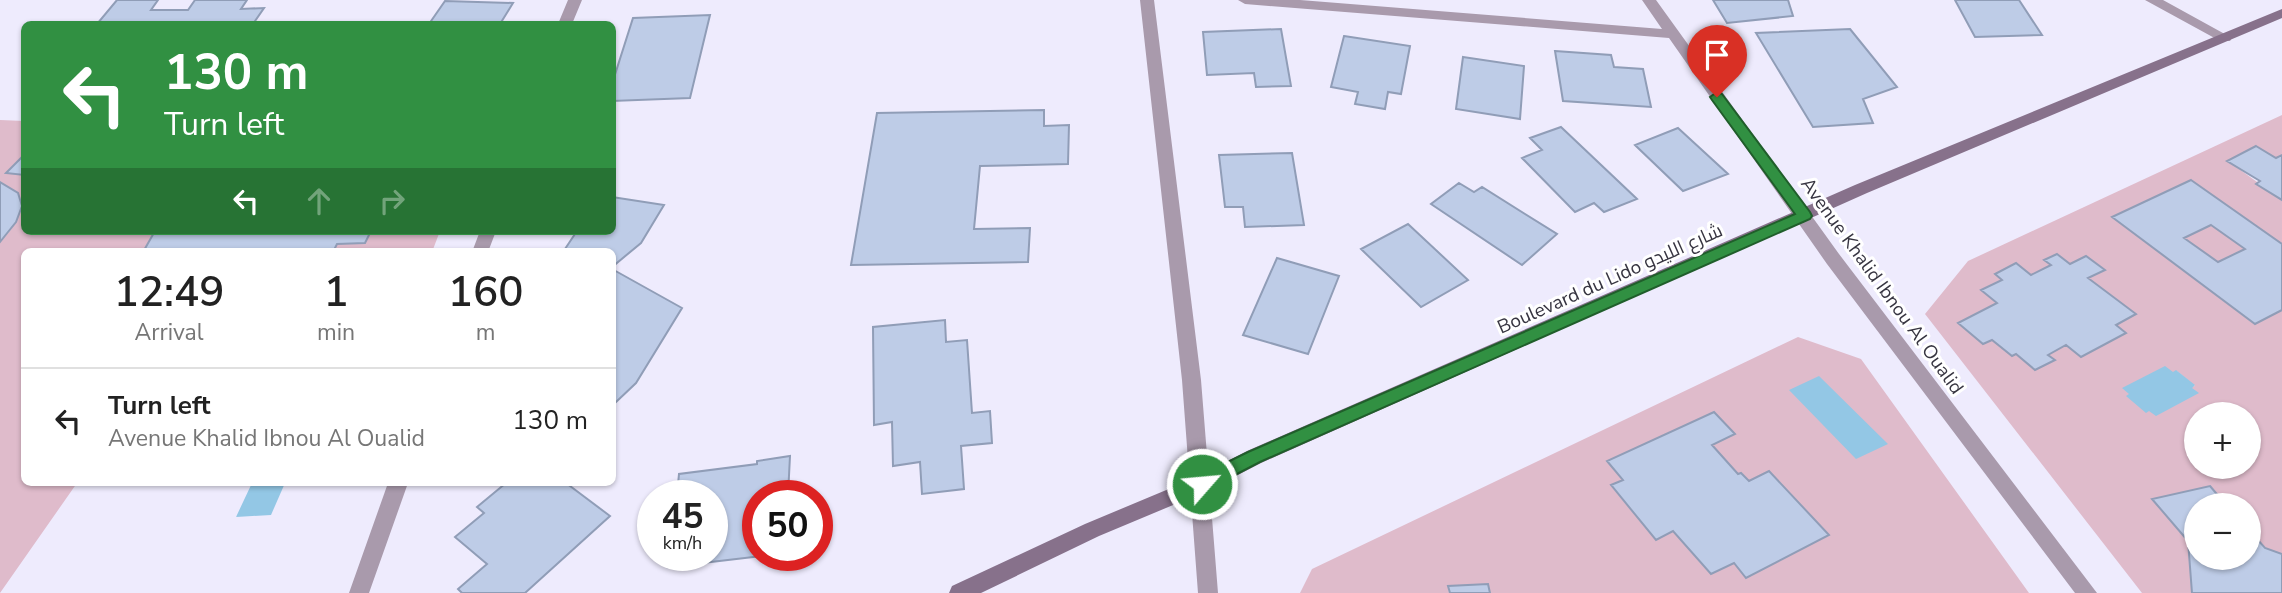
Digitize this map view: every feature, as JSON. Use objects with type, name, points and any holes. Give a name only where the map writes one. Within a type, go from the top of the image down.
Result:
[{"type":"main road","name":"Boulevard du Lido شارع الليدو","points":[[959,593],[1092,530],[1202,484],[1254,457],[1860,189],[2282,13]]},
{"type":"street","points":[[566,21],[575,0]]},
{"type":"street","points":[[1147,0],[1180,265],[1202,484],[1203,552],[1208,593]]},
{"type":"street","points":[[1245,0],[1671,34]]},
{"type":"street","name":"Avenue Khalid Ibnou Al Oualid","points":[[1649,0],[1833,259],[2087,593]]},
{"type":"street","points":[[2152,0],[2225,38]]},
{"type":"street","points":[[359,593],[397,486]]},
{"type":"shaded area","points":[[2282,115],[2282,155],[2276,158],[2256,146],[2228,161],[2282,200],[2282,244],[2191,180],[2112,217],[2254,324],[2282,310],[2282,554],[2265,548],[2261,544],[2261,493],[2216,493],[2210,486],[2153,499],[2184,536],[2184,570],[2190,570],[2192,593],[2142,593],[1925,314],[1968,261]],"holes":[[[2057,254],[2070,264],[2086,256],[2104,269],[2088,278],[2135,314],[2116,325],[2125,333],[2081,357],[2066,345],[2048,355],[2054,359],[2016,354],[2012,356],[1992,340],[1983,344],[1958,323],[1997,303],[1982,290],[2002,280],[1996,274],[2031,275],[2051,265],[2045,260]],[[2177,371],[2195,386],[2127,396]]]},
{"type":"shaded area","points":[[0,120],[21,121],[21,158],[7,173],[21,175],[21,235],[153,235],[145,248],[21,248],[21,486],[75,486],[0,593],[0,242],[14,225],[20,200],[18,193],[0,182]]},
{"type":"shaded area","points":[[2211,225],[2245,249],[2218,262],[2184,238]]},
{"type":"shaded area","points":[[369,235],[438,235],[434,248],[335,248],[337,244],[365,243]]},
{"type":"shaded area","points":[[1798,337],[1861,359],[2029,593],[1490,593],[1488,584],[1448,586],[1449,593],[1300,593],[1312,569]],"holes":[[[1714,412],[1735,434],[1712,445],[1738,474],[1742,473],[1749,481],[1769,471],[1828,535],[1734,563],[1711,574],[1673,531],[1655,539],[1611,486],[1623,480],[1608,461]]]},
{"type":"water","points":[[2165,366],[2173,372],[2176,370],[2195,385],[2192,388],[2199,393],[2156,416],[2149,411],[2146,413],[2126,396],[2129,394],[2122,388]]},
{"type":"water","points":[[1819,376],[1888,444],[1856,459],[1789,390]]},
{"type":"water","points":[[251,486],[284,486],[271,515],[236,517]]},
{"type":"building","points":[[117,0],[158,0],[151,10],[188,10],[195,0],[247,0],[241,9],[264,8],[255,21],[100,21]]},
{"type":"building","points":[[1713,0],[1788,0],[1793,16],[1727,23]]},
{"type":"building","points":[[1955,0],[2019,0],[2042,35],[1975,37]]},
{"type":"building","points":[[445,1],[513,3],[502,21],[431,21]]},
{"type":"building","points":[[710,15],[690,98],[616,101],[616,71],[633,18]]},
{"type":"building","points":[[1281,29],[1291,86],[1256,87],[1254,73],[1207,75],[1203,32]]},
{"type":"building","points":[[1850,29],[1897,87],[1863,99],[1873,123],[1813,127],[1756,33]]},
{"type":"building","points":[[1344,36],[1410,46],[1401,94],[1388,92],[1385,109],[1355,104],[1358,92],[1331,87]]},
{"type":"building","points":[[1555,51],[1611,55],[1614,67],[1643,69],[1651,107],[1563,101]]},
{"type":"building","points":[[1463,57],[1524,66],[1520,119],[1456,109]]},
{"type":"building","points":[[1044,110],[1044,126],[1069,125],[1068,164],[980,166],[974,229],[1030,228],[1028,262],[851,265],[877,113]]},
{"type":"building","points":[[1561,127],[1637,199],[1604,212],[1594,203],[1575,212],[1522,158],[1542,150],[1530,138]]},
{"type":"building","points":[[1678,128],[1728,174],[1683,191],[1635,145]]},
{"type":"building","points":[[2256,146],[2276,158],[2282,155],[2282,200],[2256,184],[2260,181],[2227,161]]},
{"type":"building","points":[[1292,153],[1304,225],[1245,227],[1243,207],[1225,207],[1219,155]]},
{"type":"building","points":[[21,158],[21,175],[6,173]]},
{"type":"building","points":[[2191,180],[2282,244],[2282,310],[2255,324],[2112,217]],"holes":[[[2211,225],[2245,249],[2218,262],[2184,238]]]},
{"type":"building","points":[[0,182],[18,193],[21,209],[16,222],[0,242]]},
{"type":"building","points":[[1459,183],[1474,192],[1482,187],[1557,234],[1522,265],[1431,204]]},
{"type":"building","points":[[616,198],[664,205],[641,243],[616,264],[616,248],[566,248],[574,235],[616,235]]},
{"type":"building","points":[[1408,224],[1468,280],[1421,307],[1361,249]]},
{"type":"building","points":[[153,235],[369,235],[365,243],[337,244],[335,248],[145,248]]},
{"type":"building","points":[[2057,254],[2070,264],[2086,256],[2105,270],[2088,278],[2136,314],[2116,325],[2126,333],[2081,357],[2066,345],[2048,355],[2055,360],[2035,370],[2016,354],[2012,356],[1992,340],[1983,344],[1958,323],[1997,303],[1981,290],[2002,280],[1995,274],[2016,263],[2031,275],[2051,265],[2044,260]]},
{"type":"building","points":[[1277,258],[1339,276],[1308,354],[1243,335]]},
{"type":"building","points":[[616,271],[682,308],[636,383],[616,402]]},
{"type":"building","points":[[945,320],[946,342],[967,340],[972,413],[990,411],[992,443],[961,446],[964,489],[922,494],[920,462],[893,466],[892,422],[874,425],[873,327]]},
{"type":"building","points":[[1714,412],[1735,434],[1712,445],[1738,474],[1741,473],[1749,481],[1769,471],[1829,535],[1746,578],[1734,563],[1711,574],[1673,531],[1656,540],[1611,485],[1623,480],[1607,461]]},
{"type":"building","points":[[790,456],[789,480],[742,480],[742,558],[728,560],[728,480],[678,480],[679,474],[757,464],[757,461]]},
{"type":"building","points":[[502,486],[570,486],[610,516],[525,593],[462,593],[458,589],[487,564],[455,537],[484,513],[477,507]]},
{"type":"building","points":[[2210,486],[2216,493],[2184,493],[2184,536],[2152,499]]},
{"type":"building","points":[[2261,544],[2265,548],[2282,554],[2282,593],[2192,593],[2190,570],[2261,570]]},
{"type":"building","points":[[1488,584],[1490,593],[1450,593],[1448,586]]},
{"type":"route","points":[[1202,484],[1254,457],[1804,216],[1717,97]]}]
